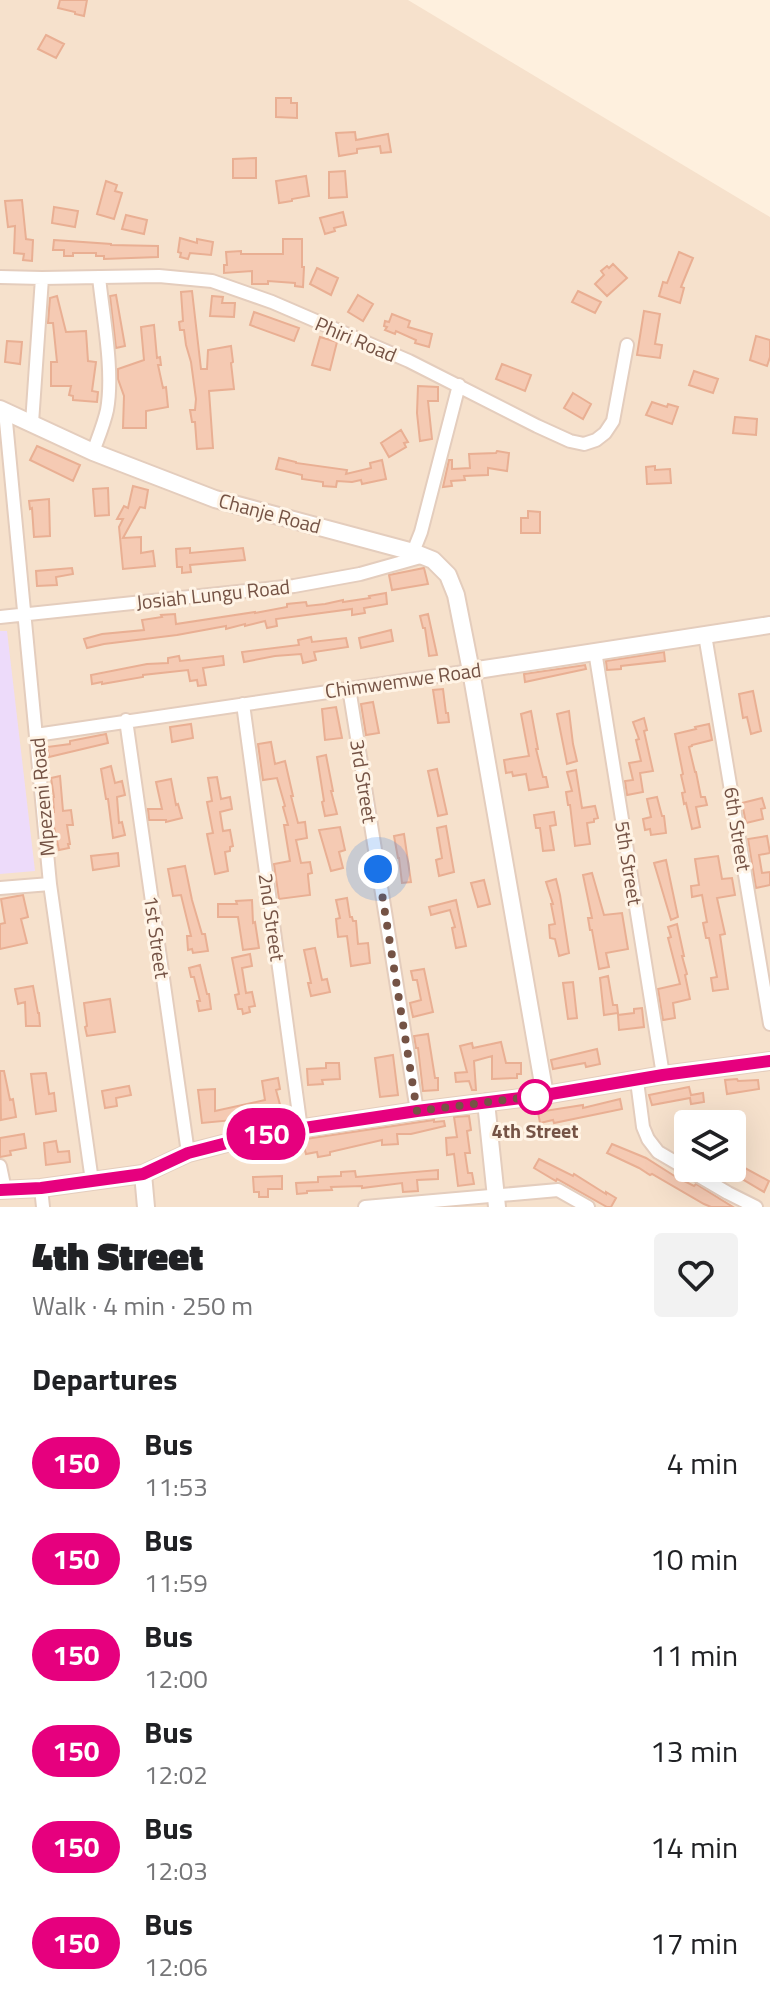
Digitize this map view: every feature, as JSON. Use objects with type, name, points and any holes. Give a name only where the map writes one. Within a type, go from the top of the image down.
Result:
[{"type":"street","name":"Phiri Road","points":[[0,277],[159,276],[212,281],[272,302],[409,361],[537,426],[584,444],[605,433],[613,421],[627,345]]},
{"type":"street","points":[[93,452],[107,411],[108,397],[99,277]]},
{"type":"street","points":[[32,423],[42,278]]},
{"type":"street","points":[[418,554],[459,385]]},
{"type":"street","name":"Chanje Road","points":[[2,410],[93,452],[215,499],[433,560],[448,575],[456,595],[471,671]]},
{"type":"street","name":"Mpezeni Road","points":[[2,410],[50,884],[92,1181]]},
{"type":"street","name":"Josiah Lungu Road","points":[[0,617],[294,586],[360,574],[418,554]]},
{"type":"street","name":"Chimwemwe Road","points":[[36,735],[770,625]]},
{"type":"street","name":"6th Street","points":[[705,635],[770,1024]]},
{"type":"street","name":"5th Street","points":[[595,651],[663,1075]]},
{"type":"street","points":[[471,671],[545,1095]]},
{"type":"street","name":"3rd Street","points":[[349,688],[417,1111]]},
{"type":"street","name":"2nd Street","points":[[243,704],[301,1129]]},
{"type":"street","name":"1st Street","points":[[126,720],[188,1153]]},
{"type":"street","points":[[0,888],[50,884]]},
{"type":"street","points":[[0,1166],[2,1190],[41,1188],[143,1174],[188,1153],[258,1135],[770,1062]]},
{"type":"street","points":[[637,1081],[643,1127],[658,1152],[756,1207]]},
{"type":"street","points":[[486,1102],[496,1201]]},
{"type":"street","points":[[143,1174],[146,1207]]},
{"type":"street","points":[[41,1188],[43,1207]]},
{"type":"street","points":[[365,1207],[496,1201],[558,1190],[588,1207]]},
{"type":"shaded area","points":[[0,0],[408,0],[770,217],[770,1207],[0,1207]]},
{"type":"shaded area","points":[[0,631],[7,631],[35,871],[0,874]]},
{"type":"building","points":[[60,0],[87,0],[84,16],[58,8]]},
{"type":"building","points":[[46,35],[64,44],[56,58],[38,49]]},
{"type":"building","points":[[276,98],[291,98],[291,103],[297,103],[297,118],[276,117]]},
{"type":"building","points":[[355,132],[356,140],[388,134],[391,152],[381,153],[380,146],[357,149],[357,153],[339,156],[336,133]]},
{"type":"building","points":[[256,158],[256,178],[233,178],[233,159]]},
{"type":"building","points":[[345,171],[347,197],[329,198],[329,172]]},
{"type":"building","points":[[306,176],[309,196],[279,203],[276,181]]},
{"type":"building","points":[[106,181],[117,185],[115,191],[122,193],[114,219],[97,214]]},
{"type":"building","points":[[22,200],[26,239],[33,240],[32,261],[23,260],[24,254],[14,253],[15,226],[8,227],[5,201]]},
{"type":"building","points":[[54,207],[78,211],[75,227],[52,223]]},
{"type":"building","points":[[343,212],[346,225],[325,234],[320,218]]},
{"type":"building","points":[[126,215],[147,220],[144,234],[122,229]]},
{"type":"building","points":[[180,238],[197,243],[197,239],[213,242],[211,255],[190,253],[188,259],[180,257]]},
{"type":"building","points":[[283,239],[302,239],[303,287],[295,286],[295,283],[268,281],[268,284],[252,284],[252,271],[224,273],[226,252],[283,254]]},
{"type":"building","points":[[54,240],[158,246],[158,257],[104,259],[96,253],[64,256],[64,250],[53,250]]},
{"type":"building","points":[[679,252],[693,258],[681,287],[684,288],[680,303],[659,296]]},
{"type":"building","points":[[613,264],[627,278],[607,296],[595,284],[604,275],[601,271]]},
{"type":"building","points":[[317,268],[338,278],[331,295],[310,284]]},
{"type":"building","points":[[192,291],[201,369],[207,369],[208,350],[231,346],[234,389],[209,391],[213,448],[197,449],[195,422],[192,422],[190,410],[195,410],[196,399],[184,330],[180,330],[179,322],[183,321],[181,292]]},
{"type":"building","points":[[578,291],[601,302],[595,313],[572,302]]},
{"type":"building","points":[[116,295],[125,346],[116,348],[110,296]]},
{"type":"building","points":[[358,295],[373,304],[363,321],[348,312]]},
{"type":"building","points":[[57,296],[66,332],[86,331],[88,361],[96,362],[92,391],[98,392],[97,402],[73,400],[73,396],[69,395],[71,386],[51,386],[51,362],[57,362],[53,323],[48,323],[50,298]]},
{"type":"building","points":[[212,296],[223,297],[222,303],[235,303],[234,317],[210,316]]},
{"type":"building","points":[[644,311],[660,314],[655,344],[662,345],[660,358],[637,355]]},
{"type":"building","points":[[254,312],[299,328],[294,341],[250,325]]},
{"type":"building","points":[[392,314],[410,321],[408,327],[432,334],[429,347],[415,343],[416,340],[396,331],[395,334],[385,330],[385,321],[389,322]]},
{"type":"building","points":[[154,325],[157,358],[160,357],[161,365],[158,365],[163,388],[166,387],[168,407],[146,411],[146,428],[123,428],[124,396],[118,369],[144,360],[141,327]]},
{"type":"building","points":[[756,336],[770,340],[767,366],[750,360]]},
{"type":"building","points":[[320,337],[337,342],[330,370],[312,365]]},
{"type":"building","points":[[7,341],[22,342],[20,364],[5,362]]},
{"type":"building","points":[[502,364],[531,375],[525,391],[496,379]]},
{"type":"building","points":[[694,371],[718,379],[713,393],[689,385]]},
{"type":"building","points":[[418,386],[438,387],[438,401],[428,401],[432,439],[420,441],[417,413]]},
{"type":"building","points":[[573,393],[591,404],[583,419],[564,408]]},
{"type":"building","points":[[652,402],[678,407],[672,424],[646,415]]},
{"type":"building","points":[[735,417],[757,419],[756,435],[733,433]]},
{"type":"building","points":[[401,430],[408,442],[404,443],[406,447],[389,457],[381,443]]},
{"type":"building","points":[[37,446],[80,465],[73,481],[30,460]]},
{"type":"building","points":[[509,453],[507,471],[488,468],[488,475],[464,476],[465,480],[451,481],[452,486],[443,487],[449,460],[452,460],[452,469],[470,468],[469,454]]},
{"type":"building","points":[[279,458],[347,470],[346,474],[371,468],[370,463],[382,460],[386,479],[362,484],[361,480],[337,481],[336,487],[323,486],[323,482],[302,479],[302,475],[276,469]]},
{"type":"building","points":[[655,466],[655,470],[670,469],[671,483],[647,484],[646,467]]},
{"type":"building","points":[[133,486],[148,490],[145,508],[140,507],[123,538],[141,537],[141,553],[153,551],[155,566],[123,569],[119,527],[123,519],[117,519],[124,506],[128,508]]},
{"type":"building","points":[[108,488],[109,515],[95,516],[93,489]]},
{"type":"building","points":[[49,499],[50,536],[34,537],[29,501]]},
{"type":"building","points":[[528,511],[540,512],[540,533],[521,533],[521,518],[528,518]]},
{"type":"building","points":[[190,548],[190,553],[243,548],[245,560],[190,565],[191,572],[182,573],[182,567],[177,567],[176,549]]},
{"type":"building","points":[[72,568],[73,574],[56,577],[57,585],[37,586],[36,571]]},
{"type":"building","points":[[424,568],[428,584],[392,590],[389,575]]},
{"type":"building","points":[[386,593],[387,604],[364,608],[365,613],[352,615],[352,609],[276,619],[277,626],[267,628],[265,621],[87,648],[84,639],[144,630],[142,620],[161,615],[175,614],[176,624],[255,613],[287,607],[287,604],[306,602],[307,606],[343,602]]},
{"type":"building","points":[[428,614],[437,655],[429,656],[420,616]]},
{"type":"building","points":[[391,630],[393,641],[361,648],[359,638]]},
{"type":"building","points":[[311,637],[312,642],[346,638],[348,647],[314,652],[316,660],[303,663],[301,654],[244,662],[242,652],[299,645],[298,640]]},
{"type":"building","points":[[664,652],[665,661],[607,670],[606,661]]},
{"type":"building","points":[[179,656],[180,661],[223,656],[224,665],[203,668],[206,685],[198,686],[197,680],[190,681],[188,670],[92,684],[91,675],[168,663],[168,658]]},
{"type":"building","points":[[585,665],[586,669],[525,682],[524,674]]},
{"type":"building","points":[[443,689],[449,722],[438,723],[433,690]]},
{"type":"building","points":[[753,691],[761,731],[751,734],[747,717],[743,718],[739,694]]},
{"type":"building","points":[[373,702],[379,733],[366,735],[361,704]]},
{"type":"building","points":[[336,707],[342,738],[325,740],[322,709]]},
{"type":"building","points":[[531,711],[536,749],[548,787],[529,790],[526,774],[513,776],[512,772],[506,773],[504,760],[529,756],[521,714]]},
{"type":"building","points":[[569,711],[577,761],[567,764],[557,714]]},
{"type":"building","points":[[644,718],[653,771],[640,773],[643,792],[627,795],[625,781],[633,780],[629,763],[641,761],[636,740],[639,739],[633,722]]},
{"type":"building","points":[[191,724],[193,738],[172,742],[170,727]]},
{"type":"building","points":[[709,724],[712,740],[689,747],[701,797],[705,797],[707,805],[696,807],[700,827],[692,829],[682,793],[685,792],[683,774],[675,734]]},
{"type":"building","points":[[106,734],[108,743],[49,757],[47,747]]},
{"type":"building","points":[[271,742],[275,764],[285,761],[298,823],[305,822],[307,838],[296,840],[301,863],[310,862],[310,895],[279,899],[274,864],[290,861],[284,825],[288,825],[277,778],[263,780],[258,744]]},
{"type":"building","points":[[326,755],[337,814],[325,816],[317,757]]},
{"type":"building","points":[[111,766],[115,783],[122,781],[125,795],[117,797],[119,823],[122,822],[125,835],[113,838],[101,769]]},
{"type":"building","points":[[437,769],[447,814],[438,816],[428,771]]},
{"type":"building","points":[[576,770],[582,808],[595,806],[598,818],[587,823],[590,844],[575,846],[566,792],[572,791],[567,772]]},
{"type":"building","points":[[60,776],[63,811],[71,810],[73,825],[67,825],[69,848],[59,850],[52,812],[54,797],[51,778]]},
{"type":"building","points":[[217,777],[221,799],[230,797],[232,809],[220,812],[223,831],[230,830],[233,846],[225,852],[228,871],[215,874],[207,834],[213,833],[207,802],[212,801],[208,778]]},
{"type":"building","points":[[171,779],[182,818],[166,822],[149,820],[148,809],[162,809],[156,782]]},
{"type":"building","points":[[657,797],[666,833],[651,835],[650,829],[645,830],[643,819],[651,817],[647,799]]},
{"type":"building","points":[[762,798],[765,808],[761,809],[763,819],[746,823],[742,803]]},
{"type":"building","points":[[554,812],[556,825],[550,826],[554,850],[543,851],[540,828],[536,828],[534,815]]},
{"type":"building","points":[[446,826],[454,872],[439,876],[436,860],[442,858],[437,828]]},
{"type":"building","points":[[340,827],[345,850],[339,852],[343,868],[331,871],[319,830]]},
{"type":"building","points":[[404,834],[411,882],[402,883],[394,836]]},
{"type":"building","points":[[767,836],[770,853],[759,855],[762,873],[770,872],[770,885],[756,888],[748,839]]},
{"type":"building","points":[[118,853],[119,866],[93,870],[91,856]]},
{"type":"building","points":[[718,856],[722,879],[732,878],[735,895],[717,898],[725,934],[720,935],[728,989],[713,991],[711,978],[717,977],[703,923],[707,922],[702,895],[692,897],[691,886],[699,885],[695,859]]},
{"type":"building","points":[[666,860],[678,917],[671,920],[654,863]]},
{"type":"building","points":[[185,866],[208,951],[193,953],[192,949],[188,950],[187,936],[191,936],[181,895],[173,896],[168,869]]},
{"type":"building","points":[[592,873],[604,915],[622,913],[628,949],[606,953],[609,967],[599,969],[583,875]]},
{"type":"building","points":[[556,879],[569,953],[559,956],[555,939],[550,938],[549,925],[555,924],[546,882]]},
{"type":"building","points":[[484,880],[490,904],[478,907],[471,883]]},
{"type":"building","points":[[23,895],[28,917],[21,919],[27,943],[0,949],[0,924],[5,923],[1,899]]},
{"type":"building","points":[[347,898],[350,917],[356,921],[358,944],[368,943],[370,963],[351,966],[347,936],[338,937],[336,919],[340,918],[336,900]]},
{"type":"building","points":[[252,900],[259,948],[243,950],[238,917],[218,917],[218,904]]},
{"type":"building","points":[[456,900],[466,946],[456,948],[450,910],[431,915],[429,907]]},
{"type":"building","points":[[677,924],[690,999],[673,1003],[675,1018],[663,1020],[658,989],[680,984],[668,938],[671,937],[668,927]]},
{"type":"building","points":[[315,948],[322,980],[327,979],[330,992],[311,996],[304,950]]},
{"type":"building","points":[[250,954],[252,966],[242,968],[246,993],[252,992],[255,1006],[249,1007],[250,1012],[243,1014],[242,1009],[238,1009],[235,995],[239,994],[232,958]]},
{"type":"building","points":[[200,965],[211,1009],[199,1011],[197,1001],[200,1001],[189,968]]},
{"type":"building","points":[[424,969],[433,1012],[413,1017],[410,1003],[421,1000],[417,980],[413,980],[411,971]]},
{"type":"building","points":[[608,976],[613,1005],[617,1005],[618,1013],[604,1015],[600,978]]},
{"type":"building","points":[[573,982],[577,1018],[568,1019],[563,983]]},
{"type":"building","points":[[33,986],[40,1026],[26,1026],[25,1002],[18,1004],[15,989]]},
{"type":"building","points":[[110,999],[115,1032],[87,1036],[84,1003]]},
{"type":"building","points":[[642,1008],[644,1027],[619,1030],[618,1015],[634,1013],[634,1009]]},
{"type":"building","points":[[428,1034],[438,1090],[423,1091],[414,1036]]},
{"type":"building","points":[[501,1042],[506,1063],[521,1063],[521,1074],[517,1074],[517,1078],[492,1079],[492,1056],[474,1061],[476,1090],[472,1090],[469,1081],[456,1082],[455,1073],[467,1072],[460,1046],[472,1043],[473,1048]]},
{"type":"building","points":[[597,1049],[600,1064],[586,1067],[585,1063],[553,1069],[551,1060]]},
{"type":"building","points":[[393,1055],[398,1095],[380,1097],[375,1058]]},
{"type":"building","points":[[326,1063],[339,1063],[340,1079],[308,1085],[307,1069],[326,1068]]},
{"type":"building","points":[[0,1071],[4,1071],[16,1117],[1,1120]]},
{"type":"building","points":[[46,1073],[49,1094],[54,1093],[56,1111],[36,1114],[31,1074]]},
{"type":"building","points":[[278,1078],[280,1089],[276,1090],[282,1112],[269,1115],[267,1110],[233,1122],[202,1123],[198,1090],[215,1089],[215,1111],[265,1100],[262,1081]]},
{"type":"building","points":[[725,1080],[758,1080],[759,1089],[727,1094]]},
{"type":"building","points":[[129,1086],[131,1095],[116,1098],[117,1106],[105,1108],[102,1091]]},
{"type":"building","points":[[689,1087],[691,1095],[703,1093],[704,1102],[691,1104],[690,1098],[652,1105],[649,1095]]},
{"type":"building","points":[[620,1099],[622,1109],[540,1123],[538,1112],[583,1105],[583,1108]]},
{"type":"building","points":[[469,1116],[471,1130],[467,1131],[470,1153],[465,1153],[468,1173],[472,1173],[474,1184],[458,1186],[454,1154],[447,1155],[446,1138],[457,1137],[454,1117]]},
{"type":"building","points":[[444,1121],[445,1126],[397,1134],[398,1144],[382,1145],[382,1140],[318,1157],[317,1152],[306,1154],[304,1147],[294,1149],[292,1141]]},
{"type":"building","points":[[24,1134],[26,1148],[0,1157],[0,1138]]},
{"type":"building","points":[[56,1141],[58,1152],[69,1151],[70,1162],[46,1165],[44,1143]]},
{"type":"building","points":[[612,1144],[646,1158],[674,1176],[674,1182],[696,1184],[733,1207],[704,1204],[607,1153]]},
{"type":"building","points":[[539,1159],[574,1174],[616,1198],[611,1207],[534,1168]]},
{"type":"building","points":[[746,1169],[769,1181],[764,1192],[746,1181]]},
{"type":"building","points":[[438,1170],[438,1179],[417,1180],[418,1191],[403,1192],[402,1183],[362,1188],[331,1187],[332,1190],[297,1194],[296,1183],[318,1182],[318,1177],[341,1176],[341,1172],[355,1171],[356,1177]]},
{"type":"building","points":[[282,1176],[282,1189],[268,1189],[268,1197],[259,1197],[259,1192],[254,1192],[253,1177]]},
{"type":"bus line","name":"150","points":[[0,1190],[41,1188],[143,1174],[188,1153],[258,1135],[770,1061]]},
{"type":"place","name":"4th Street","points":[[535,1097]]},
{"type":"route","points":[[378,869],[417,1111],[545,1095],[535,1097]]}]
